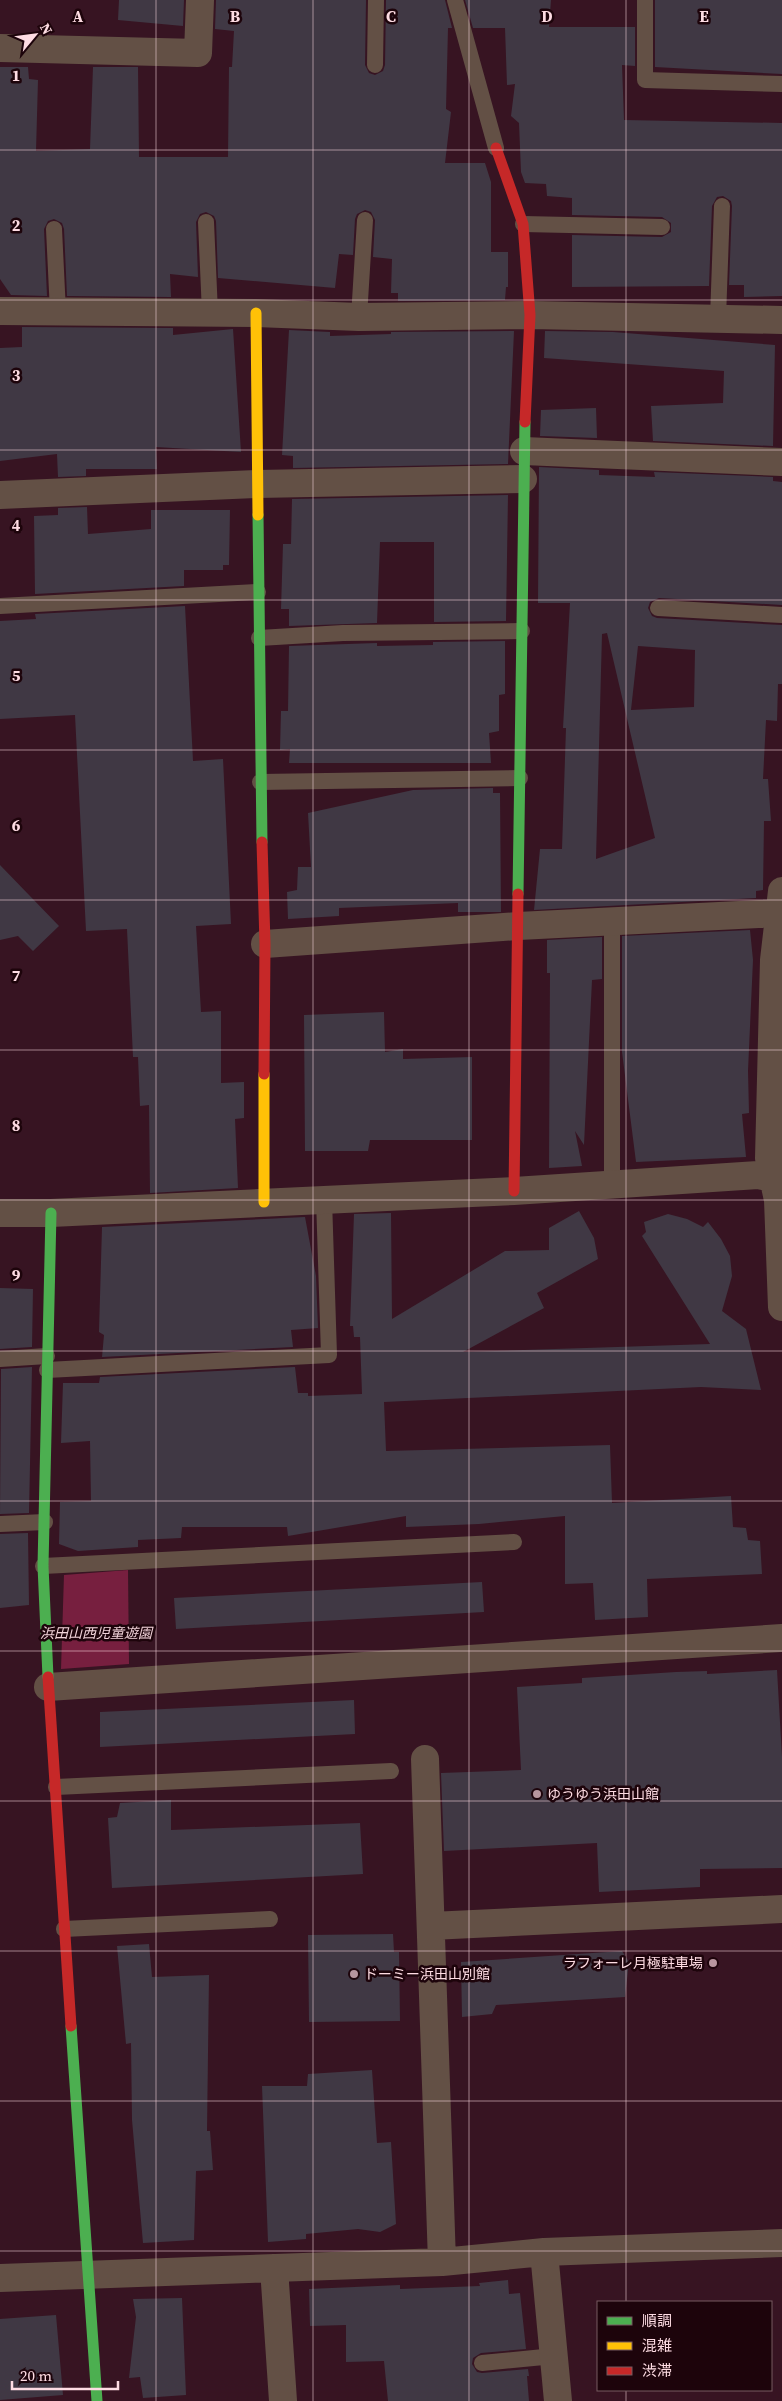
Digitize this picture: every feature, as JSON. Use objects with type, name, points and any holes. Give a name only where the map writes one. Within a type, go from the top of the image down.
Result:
[{"type":"street","points":[[0,48],[198,53],[200,0]]},
{"type":"street","points":[[496,148],[523,224],[530,315],[523,479],[514,1191]]},
{"type":"street","points":[[0,311],[210,313],[359,317],[530,315],[782,320]]},
{"type":"street","points":[[256,314],[260,782],[265,944],[264,1202]]},
{"type":"street","points":[[524,451],[782,462]]},
{"type":"street","points":[[0,495],[257,484],[523,479]]},
{"type":"street","points":[[265,944],[518,926],[612,922],[781,902],[769,1158],[777,1179],[782,1307]]},
{"type":"street","points":[[0,1213],[51,1213],[514,1191],[758,1175],[777,1179]]},
{"type":"street","points":[[51,1213],[43,1566],[48,1687],[96,2401]]},
{"type":"street","points":[[48,1687],[782,1638]]},
{"type":"street","points":[[425,1759],[442,2262]]},
{"type":"street","points":[[431,1926],[782,1909]]},
{"type":"street","points":[[0,2278],[442,2262],[544,2252],[782,2243]]},
{"type":"street","points":[[544,2252],[558,2401]]},
{"type":"street","points":[[274,2268],[282,2401]]},
{"type":"lane","points":[[375,65],[376,0]]},
{"type":"lane","points":[[455,0],[496,148]]},
{"type":"lane","points":[[646,0],[645,80],[782,84]]},
{"type":"lane","points":[[718,318],[722,206]]},
{"type":"lane","points":[[359,317],[366,220]]},
{"type":"lane","points":[[206,222],[210,313]]},
{"type":"lane","points":[[523,224],[662,227]]},
{"type":"lane","points":[[54,230],[58,312]]},
{"type":"lane","points":[[0,606],[258,592]]},
{"type":"lane","points":[[658,608],[782,615]]},
{"type":"lane","points":[[258,638],[343,633],[522,631]]},
{"type":"lane","points":[[260,782],[520,778]]},
{"type":"lane","points":[[612,922],[612,1185]]},
{"type":"lane","points":[[0,1359],[47,1363],[330,1355],[324,1199]]},
{"type":"lane","points":[[0,1524],[44,1522]]},
{"type":"lane","points":[[43,1566],[514,1542]]},
{"type":"lane","points":[[56,1788],[391,1771]]},
{"type":"lane","points":[[64,1929],[270,1919]]},
{"type":"lane","points":[[482,2362],[554,2356]]},
{"type":"green space","name":"浜田山西児童遊園","points":[[128,1570],[129,1664],[61,1669],[64,1575]]},
{"type":"building","points":[[119,0],[184,0],[183,26],[118,20]]},
{"type":"building","points":[[216,0],[366,0],[365,65],[369,73],[375,75],[383,71],[385,65],[386,0],[445,0],[452,28],[448,28],[446,109],[451,112],[445,163],[485,163],[491,182],[491,252],[508,252],[508,287],[506,287],[505,300],[398,301],[398,293],[391,293],[392,259],[373,257],[375,220],[371,212],[365,210],[357,214],[355,219],[353,255],[339,254],[335,288],[218,278],[216,221],[214,216],[206,212],[200,214],[196,222],[198,277],[170,274],[171,297],[67,296],[64,229],[62,223],[54,219],[48,221],[44,229],[47,296],[11,295],[0,279],[0,67],[28,67],[29,79],[38,80],[36,151],[90,149],[93,67],[138,67],[139,157],[228,157],[229,67],[232,67],[234,31],[215,29]]},
{"type":"building","points":[[465,0],[551,0],[549,27],[635,27],[635,66],[622,65],[624,120],[782,123],[782,296],[744,297],[744,285],[729,285],[732,206],[731,201],[723,196],[717,197],[712,206],[709,286],[572,287],[572,235],[662,237],[671,232],[671,223],[662,217],[572,215],[572,198],[547,196],[546,184],[525,183],[521,172],[519,123],[511,116],[515,84],[507,85],[505,28],[473,28]]},
{"type":"building","points":[[655,0],[782,0],[782,74],[655,67]]},
{"type":"building","points":[[22,327],[173,328],[173,335],[233,329],[241,452],[156,447],[157,469],[86,469],[86,476],[58,477],[57,454],[0,461],[0,348],[22,347]]},
{"type":"building","points":[[289,330],[330,332],[330,336],[391,334],[391,332],[514,331],[508,464],[293,468],[293,456],[282,455]]},
{"type":"building","points":[[545,331],[613,332],[775,345],[773,446],[653,441],[651,406],[723,403],[724,371],[544,358]]},
{"type":"building","points":[[596,408],[597,438],[540,436],[541,410]]},
{"type":"building","points":[[539,467],[599,470],[599,475],[655,477],[654,472],[773,477],[773,481],[782,482],[782,605],[659,598],[650,602],[648,608],[652,616],[657,618],[782,625],[782,684],[778,684],[777,721],[766,720],[763,779],[768,779],[771,821],[764,821],[763,890],[756,891],[756,898],[534,910],[540,849],[562,849],[566,728],[563,728],[570,603],[538,603]],"holes":[[[607,633],[655,838],[596,859],[602,634]],[[638,646],[695,650],[694,707],[631,710]]]},
{"type":"building","points":[[508,495],[506,621],[434,622],[434,542],[380,542],[377,623],[289,626],[289,609],[281,609],[283,544],[291,544],[292,499]]},
{"type":"building","points":[[87,507],[88,534],[151,529],[151,510],[230,510],[229,565],[223,565],[223,570],[184,570],[184,586],[35,594],[34,516],[58,515],[58,508]]},
{"type":"building","points":[[185,606],[193,761],[223,759],[231,924],[196,926],[201,1012],[221,1011],[221,1083],[244,1082],[244,1118],[235,1119],[238,1188],[150,1193],[149,1105],[140,1106],[138,1057],[133,1057],[127,929],[86,931],[75,715],[0,719],[0,621],[36,619],[35,614]]},
{"type":"building","points":[[505,641],[505,694],[499,695],[499,731],[489,733],[491,763],[289,763],[290,749],[280,750],[281,711],[288,711],[289,646],[377,643],[377,646],[433,645],[433,642]]},
{"type":"building","points":[[493,788],[493,793],[500,793],[501,912],[458,912],[458,903],[339,908],[339,916],[288,919],[287,892],[297,890],[298,867],[311,867],[308,813],[413,790]]},
{"type":"building","points":[[0,865],[59,926],[33,951],[18,936],[0,940]]},
{"type":"building","points":[[750,930],[753,960],[748,1071],[749,1113],[742,1114],[746,1157],[636,1162],[622,1052],[622,936]]},
{"type":"building","points":[[602,937],[602,979],[592,980],[584,1145],[575,1131],[582,1166],[549,1168],[550,973],[547,973],[547,940]]},
{"type":"building","points":[[384,1012],[385,1052],[403,1049],[403,1059],[472,1057],[472,1140],[370,1140],[368,1151],[305,1151],[304,1015]]},
{"type":"building","points":[[579,1211],[594,1238],[598,1259],[537,1293],[544,1308],[463,1352],[710,1344],[642,1236],[646,1232],[644,1222],[668,1214],[687,1219],[703,1227],[708,1222],[721,1239],[730,1256],[732,1276],[722,1311],[746,1329],[761,1390],[701,1387],[384,1402],[386,1451],[610,1445],[612,1503],[731,1496],[733,1527],[746,1528],[748,1540],[760,1541],[762,1574],[647,1579],[648,1617],[595,1620],[593,1583],[565,1584],[565,1516],[479,1524],[406,1527],[406,1516],[288,1536],[287,1527],[182,1527],[181,1538],[138,1540],[138,1547],[78,1551],[59,1544],[60,1502],[91,1501],[90,1441],[61,1443],[63,1383],[99,1383],[100,1377],[295,1367],[298,1393],[308,1393],[308,1396],[362,1394],[360,1337],[354,1337],[353,1326],[350,1326],[354,1214],[391,1213],[392,1319],[505,1251],[549,1250],[549,1228]]},
{"type":"building","points":[[305,1217],[316,1276],[318,1328],[291,1330],[293,1347],[102,1357],[104,1335],[99,1332],[102,1227]]},
{"type":"building","points":[[0,1288],[33,1289],[32,1347],[0,1349]]},
{"type":"building","points":[[32,1367],[29,1513],[0,1514],[1,1369]]},
{"type":"building","points":[[28,1533],[29,1605],[0,1608],[0,1534]]},
{"type":"building","points":[[482,1582],[484,1612],[176,1629],[174,1598]]},
{"type":"building","points":[[777,1670],[782,1757],[782,1868],[700,1869],[700,1887],[599,1892],[597,1843],[444,1851],[441,1773],[521,1770],[517,1687],[582,1683],[582,1678],[676,1672],[707,1671],[707,1674]]},
{"type":"building","points":[[354,1700],[355,1734],[100,1747],[100,1712]]},
{"type":"building","points":[[171,1800],[171,1830],[360,1823],[363,1874],[112,1888],[108,1818],[117,1817],[120,1803]]},
{"type":"building","name":"ドーミー浜田山別館","points":[[393,1934],[394,1952],[399,1952],[400,2021],[309,2022],[308,1935]]},
{"type":"building","points":[[149,1944],[152,1977],[209,1975],[207,2131],[210,2131],[213,2170],[196,2171],[194,2240],[143,2243],[132,2120],[131,2043],[126,2044],[117,1946]]},
{"type":"building","points":[[622,1951],[629,1962],[625,1997],[496,2005],[492,2014],[462,2017],[461,1962]]},
{"type":"building","points":[[372,2070],[377,2143],[391,2142],[396,2224],[380,2232],[358,2229],[306,2234],[306,2239],[268,2242],[262,2086],[307,2086],[308,2074]]},
{"type":"building","points":[[508,2280],[509,2294],[520,2293],[526,2349],[481,2353],[473,2358],[472,2364],[477,2372],[482,2373],[528,2369],[529,2401],[388,2401],[384,2361],[346,2362],[346,2325],[310,2326],[309,2289],[400,2285],[400,2289],[480,2286],[479,2283]]},
{"type":"building","points":[[182,2298],[186,2395],[143,2398],[140,2377],[129,2378],[136,2317],[133,2299]]},
{"type":"building","points":[[56,2315],[63,2395],[0,2400],[0,2319]]},
{"type":"traffic: fast","points":[[518,894],[525,422]]},
{"type":"traffic: fast","points":[[258,515],[262,842]]},
{"type":"traffic: fast","points":[[48,1677],[43,1566],[51,1213]]},
{"type":"traffic: fast","points":[[71,2026],[97,2401]]},
{"type":"traffic: slow","points":[[256,313],[258,515]]},
{"type":"traffic: slow","points":[[264,1074],[264,1202]]},
{"type":"traffic: jam","points":[[496,148],[523,224],[530,315],[525,422]]},
{"type":"traffic: jam","points":[[262,842],[265,944],[264,1074]]},
{"type":"traffic: jam","points":[[514,1191],[518,894]]},
{"type":"traffic: jam","points":[[48,1677],[71,2026]]},
{"type":"place","name":"ゆうゆう浜田山館","points":[[537,1794]]},
{"type":"place","name":"ラフォーレ月極駐車場","points":[[713,1963]]},
{"type":"place","name":"ドーミー浜田山別館","points":[[354,1974]]}]
